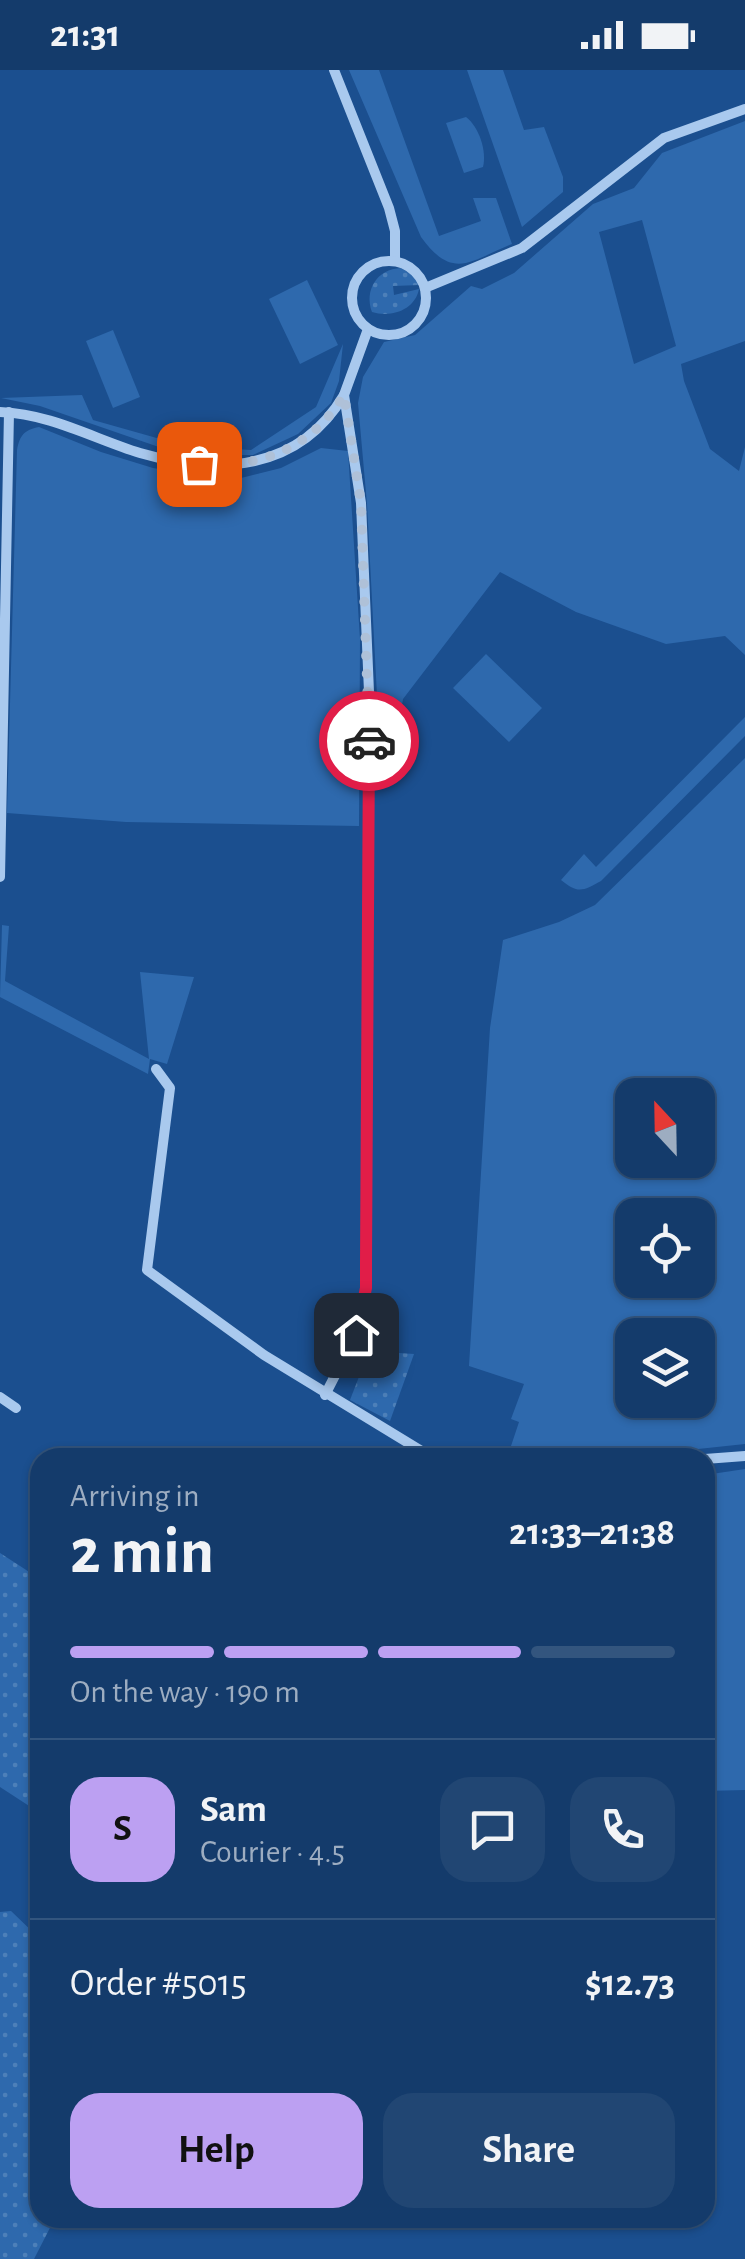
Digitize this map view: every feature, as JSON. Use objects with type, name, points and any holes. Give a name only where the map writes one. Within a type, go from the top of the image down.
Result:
[{"type":"street","points":[[334,70],[389,208],[395,231],[395,261]]},
{"type":"street","points":[[425,288],[522,248],[664,138],[745,109]]},
{"type":"street","points":[[395,261],[414,270],[425,288],[424,311],[410,329],[388,336],[368,329],[353,309],[354,284],[371,265],[395,261]]},
{"type":"street","points":[[0,878],[4,412],[28,413],[178,462],[244,464],[289,450],[330,418],[344,395],[368,329]]},
{"type":"street","points":[[325,1395],[356,1335],[366,1275],[370,692],[361,503],[344,395]]},
{"type":"street","points":[[156,1069],[170,1088],[148,1270],[264,1355],[416,1448]]},
{"type":"street","points":[[0,1398],[16,1408]]},
{"type":"street","points":[[715,1458],[745,1456]]},
{"type":"shaded area","points":[[349,70],[379,70],[439,236],[481,221],[473,198],[496,198],[512,244],[463,263],[453,263],[432,251],[421,237]]},
{"type":"shaded area","points":[[467,70],[503,70],[524,130],[544,127],[563,177],[563,192],[522,227]]},
{"type":"shaded area","points":[[466,117],[478,133],[484,161],[483,167],[464,173],[446,123]]},
{"type":"shaded area","points":[[745,121],[745,341],[681,364],[710,449],[739,471],[745,447],[745,655],[725,636],[666,644],[576,612],[500,572],[403,699],[397,734],[379,734],[358,403],[363,377],[384,342],[415,335],[471,286],[482,289],[514,273],[593,204],[634,188],[662,153]],"holes":[[[642,220],[676,346],[634,364],[599,232]]]},
{"type":"shaded area","points":[[401,268],[414,276],[419,285],[393,286],[394,295],[419,289],[417,296],[394,313],[372,312],[370,296],[374,282],[385,272]]},
{"type":"shaded area","points":[[307,280],[338,345],[300,364],[269,299]]},
{"type":"shaded area","points":[[113,330],[140,397],[113,408],[86,341]]},
{"type":"shaded area","points":[[343,344],[339,381],[331,403],[298,434],[253,455],[182,455],[40,406],[1,398],[82,395],[93,420],[185,446],[251,450],[316,407]]},
{"type":"shaded area","points":[[39,427],[153,468],[218,478],[241,478],[281,468],[321,448],[348,451],[360,639],[359,826],[126,822],[7,813],[17,450],[23,434]]},
{"type":"shaded area","points":[[486,654],[542,708],[509,742],[453,688]]},
{"type":"shaded area","points":[[745,717],[745,736],[601,881],[581,890],[561,880],[584,854],[596,867]]},
{"type":"shaded area","points":[[745,758],[745,1444],[707,1448],[510,1448],[519,1422],[511,1419],[524,1384],[469,1366],[490,1028],[503,940],[559,922],[595,905]]},
{"type":"shaded area","points":[[2,925],[9,926],[5,981],[149,1059],[140,972],[194,977],[167,1064],[150,1059],[148,1074],[0,997]]},
{"type":"shaded area","points":[[369,1351],[414,1354],[390,1421],[350,1400]]},
{"type":"shaded area","points":[[745,1469],[745,1790],[715,1791],[715,1474]]},
{"type":"shaded area","points":[[0,1553],[30,1572],[30,1806],[0,1787]]},
{"type":"shaded area","points":[[11,1911],[30,1929],[30,2228],[50,2228],[34,2259],[0,2259],[0,1912]]},
{"type":"way so far","points":[[199,464],[244,464],[289,450],[330,418],[344,395],[361,503],[369,741]]},
{"type":"route","points":[[356,1335],[366,1288],[369,741]]}]
